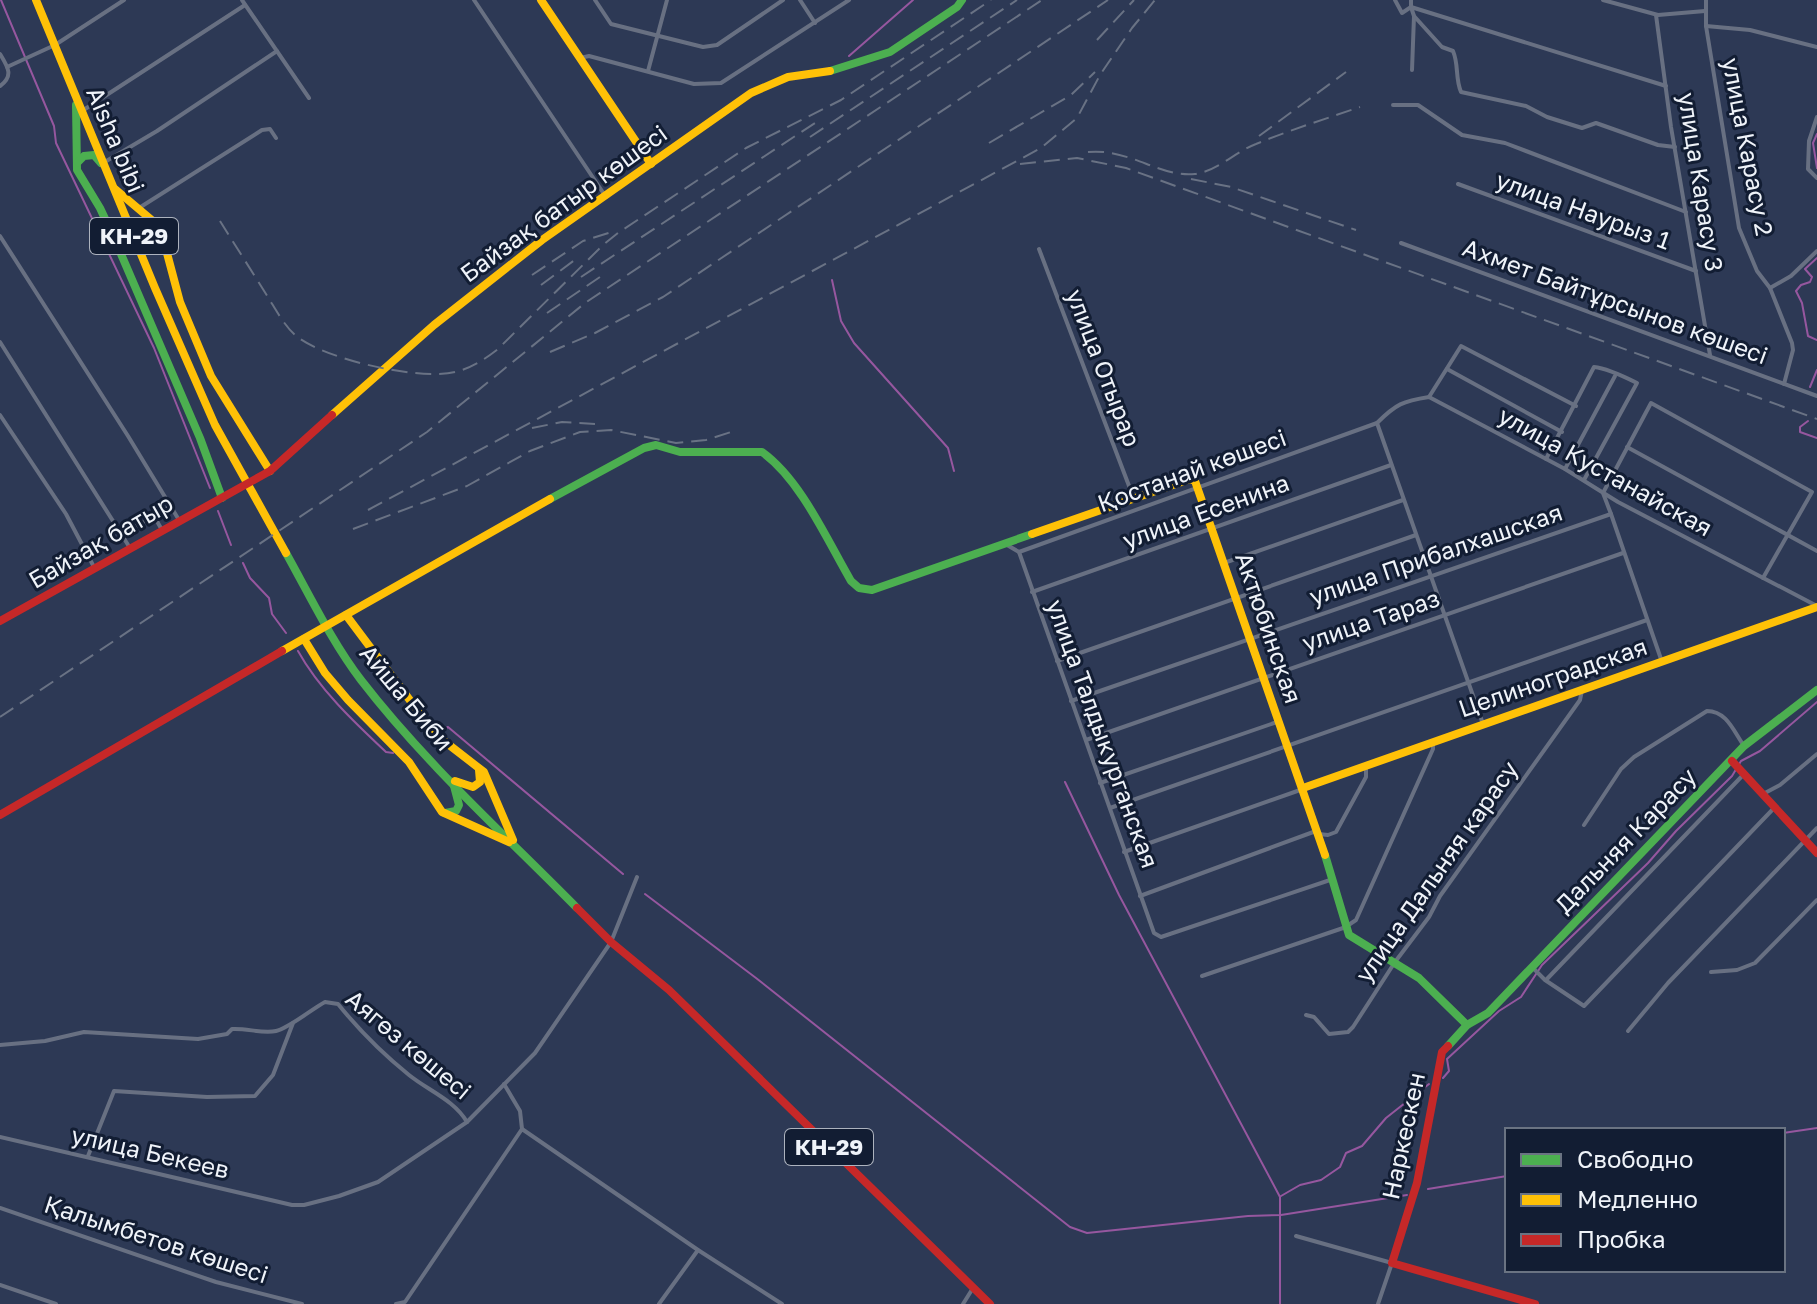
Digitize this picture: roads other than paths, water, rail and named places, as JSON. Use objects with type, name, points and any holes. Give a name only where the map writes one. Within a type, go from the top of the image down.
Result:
[{"type":"main road","name":"Aisha bibi","points":[[36,0],[215,425],[335,641]]},
{"type":"main road","points":[[541,0],[651,164]]},
{"type":"main road","name":"Байзақ батыр көшесі","points":[[222,498],[270,471],[434,325],[542,240],[751,93],[788,77],[834,70],[890,52],[957,7],[962,0]]},
{"type":"main road","points":[[76,99],[77,170],[115,240],[200,438],[222,498]]},
{"type":"main road","points":[[77,170],[78,161],[89,155],[94,155],[104,166]]},
{"type":"main road","points":[[112,186],[160,227],[180,302],[211,376],[270,471]]},
{"type":"main road","points":[[139,247],[140,236],[152,229],[166,245]]},
{"type":"main road","points":[[0,815],[432,564],[644,448],[656,445],[680,452],[762,452],[769,455],[789,481],[851,581],[863,589],[872,590],[1186,480],[1196,485]]},
{"type":"main road","name":"Актюбинская","points":[[1196,485],[1303,788],[1347,926]]},
{"type":"main road","name":"Байзақ батыр","points":[[0,621],[222,498]]},
{"type":"main road","name":"Целиноградская","points":[[1303,788],[1817,607]]},
{"type":"main road","points":[[346,615],[408,699],[444,741],[484,772],[515,845]]},
{"type":"main road","points":[[304,639],[340,691],[409,762],[442,812],[515,845]]},
{"type":"main road","name":"Айша Биби","points":[[335,641],[384,710],[450,778]]},
{"type":"main road","name":"Дальняя Карасу","points":[[1467,1025],[1488,1013],[1738,767],[1744,746],[1817,690]]},
{"type":"main road","points":[[450,778],[473,787],[480,782],[478,767]]},
{"type":"main road","points":[[1738,767],[1817,853]]},
{"type":"main road","points":[[442,812],[456,811],[459,805],[458,793],[450,778]]},
{"type":"main road","name":"КН-29","points":[[450,778],[611,942],[669,990],[990,1304]]},
{"type":"main road","points":[[1347,926],[1349,935],[1419,978],[1467,1025]]},
{"type":"main road","name":"Наркескен","points":[[1392,1263],[1417,1183],[1442,1052],[1467,1025]]},
{"type":"main road","points":[[1392,1263],[1535,1304]]},
{"type":"street","points":[[7,67],[55,45],[124,0]]},
{"type":"street","points":[[474,0],[606,197]]},
{"type":"street","points":[[595,0],[611,24],[703,47],[717,45],[783,0]]},
{"type":"street","points":[[648,72],[667,0]]},
{"type":"street","points":[[800,0],[815,23]]},
{"type":"street","points":[[580,58],[589,56],[694,84],[721,83],[849,0]]},
{"type":"street","points":[[1395,0],[1402,13],[1411,7]]},
{"type":"street","points":[[1411,0],[1414,16],[1412,70]]},
{"type":"street","points":[[1603,0],[1656,15],[1705,11]]},
{"type":"street","name":"улица Карасу 2","points":[[1706,0],[1706,26],[1739,228],[1757,271],[1770,288],[1793,350],[1784,384]]},
{"type":"street","points":[[82,111],[244,2],[309,98]]},
{"type":"street","points":[[1411,7],[1666,86]]},
{"type":"street","name":"улица Карасу 3","points":[[1656,15],[1710,355]]},
{"type":"street","points":[[1414,16],[1442,47],[1453,51],[1457,60],[1456,81],[1461,92],[1526,106],[1547,117],[1582,128],[1596,123],[1658,145],[1675,147]]},
{"type":"street","points":[[1706,26],[1750,30],[1817,47]]},
{"type":"street","points":[[104,166],[277,51]]},
{"type":"street","points":[[0,54],[10,72],[9,79],[0,86]]},
{"type":"street","points":[[1393,105],[1418,105],[1462,135],[1505,143],[1686,212]]},
{"type":"street","points":[[1817,117],[1809,141],[1808,169],[1817,178]]},
{"type":"street","points":[[137,209],[262,130],[270,129],[276,138]]},
{"type":"street","name":"улица Наурыз 1","points":[[1458,184],[1696,271]]},
{"type":"street","points":[[0,236],[179,520]]},
{"type":"street","name":"Ахмет Байтұрсынов көшесі","points":[[1401,243],[1817,396]]},
{"type":"street","name":"улица Отырар","points":[[1039,249],[1134,499]]},
{"type":"street","points":[[1770,288],[1791,276],[1817,251]]},
{"type":"street","points":[[0,342],[130,548]]},
{"type":"street","points":[[1483,724],[1377,423],[1404,401],[1429,397],[1461,346],[1576,406]]},
{"type":"street","points":[[1546,459],[1594,367],[1637,383],[1584,480]]},
{"type":"street","points":[[1447,369],[1562,432]]},
{"type":"street","points":[[1565,469],[1615,376]]},
{"type":"street","name":"улица Кустанайская","points":[[1429,397],[1817,607]]},
{"type":"street","points":[[1662,662],[1603,493],[1651,403],[1812,492],[1763,578]]},
{"type":"street","points":[[0,415],[66,514],[95,569]]},
{"type":"street","name":"Қостанай көшесі","points":[[1019,552],[1196,485],[1377,423]]},
{"type":"street","points":[[1627,447],[1817,551]]},
{"type":"street","name":"улица Есенина","points":[[1032,592],[1391,465]]},
{"type":"street","points":[[1224,563],[1403,500]]},
{"type":"street","points":[[122,534],[171,506]]},
{"type":"street","name":"улица Прибалхашская","points":[[1071,701],[1611,514]]},
{"type":"street","points":[[154,516],[162,530]]},
{"type":"street","points":[[1057,661],[1416,535]]},
{"type":"street","points":[[1007,545],[1019,552]]},
{"type":"street","name":"улица Талдыкурганская","points":[[1019,552],[1154,933],[1161,937],[1333,879]]},
{"type":"street","name":"улица Тараз","points":[[1086,740],[1623,553]]},
{"type":"street","points":[[1110,808],[1647,620]]},
{"type":"street","name":"улица Дальняя карасу","points":[[1306,1015],[1314,1017],[1329,1034],[1348,1032],[1580,700],[1582,690]]},
{"type":"street","points":[[1584,825],[1621,769],[1634,757],[1707,711],[1716,711],[1724,716],[1744,746]]},
{"type":"street","points":[[1100,783],[1280,721]]},
{"type":"street","points":[[1202,976],[1347,926],[1356,920],[1433,749],[1433,741]]},
{"type":"street","points":[[1763,794],[1780,785],[1817,754]]},
{"type":"street","points":[[1140,896],[1317,832],[1328,835],[1336,832],[1366,777],[1366,766]]},
{"type":"street","points":[[1544,979],[1738,767]]},
{"type":"street","points":[[1124,852],[1303,788]]},
{"type":"street","points":[[1532,967],[1544,979],[1584,1006],[1775,807]]},
{"type":"street","points":[[1628,1031],[1668,983],[1817,828]]},
{"type":"street","points":[[467,1122],[535,1053],[611,942],[637,877]]},
{"type":"street","points":[[1711,972],[1737,970],[1755,963],[1817,900]]},
{"type":"street","name":"Аягөз көшесі","points":[[0,1045],[45,1041],[84,1032],[198,1039],[227,1034],[232,1029],[278,1031],[325,1002],[338,1004],[361,1032],[411,1077],[460,1110],[467,1122]]},
{"type":"street","points":[[87,1157],[114,1091],[207,1097],[255,1096],[273,1075],[294,1021]]},
{"type":"street","points":[[396,1304],[405,1302],[522,1129],[520,1111],[504,1084]]},
{"type":"street","name":"улица Бекеев","points":[[0,1137],[292,1205],[304,1205],[378,1182],[467,1122]]},
{"type":"street","points":[[522,1129],[772,1302],[782,1304]]},
{"type":"street","name":"Қалымбетов көшесі","points":[[0,1208],[216,1282],[302,1304]]},
{"type":"street","points":[[1296,1236],[1392,1263],[1378,1304]]},
{"type":"street","points":[[659,1304],[698,1250]]},
{"type":"street","points":[[0,1285],[56,1304]]},
{"type":"street","points":[[963,1304],[973,1288]]},
{"type":"waterway","points":[[1,0],[54,126],[56,143],[154,348],[210,488]]},
{"type":"waterway","points":[[849,56],[913,0]]},
{"type":"waterway","points":[[1817,134],[1813,143],[1817,168]]},
{"type":"waterway","points":[[1817,258],[1805,269],[1812,277],[1810,282],[1796,291],[1802,303],[1808,336],[1817,340]]},
{"type":"waterway","points":[[832,280],[841,321],[854,343],[948,448],[954,471]]},
{"type":"waterway","points":[[1810,387],[1817,370]]},
{"type":"waterway","points":[[1808,421],[1800,427],[1800,432],[1817,438]]},
{"type":"waterway","points":[[218,511],[231,545]]},
{"type":"waterway","points":[[243,563],[250,578],[269,598],[272,614],[286,633]]},
{"type":"waterway","points":[[298,651],[316,679],[338,704],[386,752],[393,753]]},
{"type":"waterway","points":[[1443,1078],[1449,1071],[1447,1059],[1499,1011],[1521,997],[1542,965],[1648,863],[1732,776],[1741,761],[1760,751],[1817,702]]},
{"type":"waterway","points":[[442,730],[448,727],[623,874]]},
{"type":"waterway","points":[[1065,782],[1119,895],[1280,1197],[1280,1304]]},
{"type":"waterway","points":[[645,894],[1070,1227],[1087,1233],[1281,1215],[1407,1195]]},
{"type":"waterway","points":[[1281,1196],[1300,1185],[1321,1180],[1340,1167],[1346,1153],[1362,1146],[1386,1118],[1429,1084]]},
{"type":"waterway","points":[[1785,1133],[1817,1128]]},
{"type":"waterway","points":[[1428,1189],[1505,1176]]},
{"type":"railway","points":[[220,221],[283,321],[308,344],[348,360],[396,371],[455,372],[478,363],[498,349],[618,233],[746,148],[841,100],[991,0]]},
{"type":"railway","points":[[810,137],[1017,0]]},
{"type":"railway","points":[[0,717],[427,432],[585,303],[1042,0]]},
{"type":"railway","points":[[550,352],[595,333],[663,297],[1108,0]]},
{"type":"railway","points":[[1097,40],[1134,0]]},
{"type":"railway","points":[[368,510],[1041,148],[1077,118],[1100,75],[1155,0]]},
{"type":"railway","points":[[989,143],[1071,95],[1095,72]]},
{"type":"railway","points":[[1259,136],[1346,72]]},
{"type":"railway","points":[[1088,152],[1117,154],[1170,172],[1195,174],[1211,169],[1256,144],[1360,107]]},
{"type":"railway","points":[[581,277],[818,121]]},
{"type":"railway","points":[[1020,164],[1077,158],[1126,168],[1817,419]]},
{"type":"railway","points":[[1191,179],[1231,187],[1356,230]]},
{"type":"railway","points":[[532,275],[583,241],[615,231]]},
{"type":"railway","points":[[541,285],[576,259]]},
{"type":"railway","points":[[547,313],[600,277]]},
{"type":"railway","points":[[532,428],[562,422],[595,424]]},
{"type":"railway","points":[[353,529],[467,486],[530,451],[580,432],[611,430],[676,443],[706,440],[731,432]]}]
